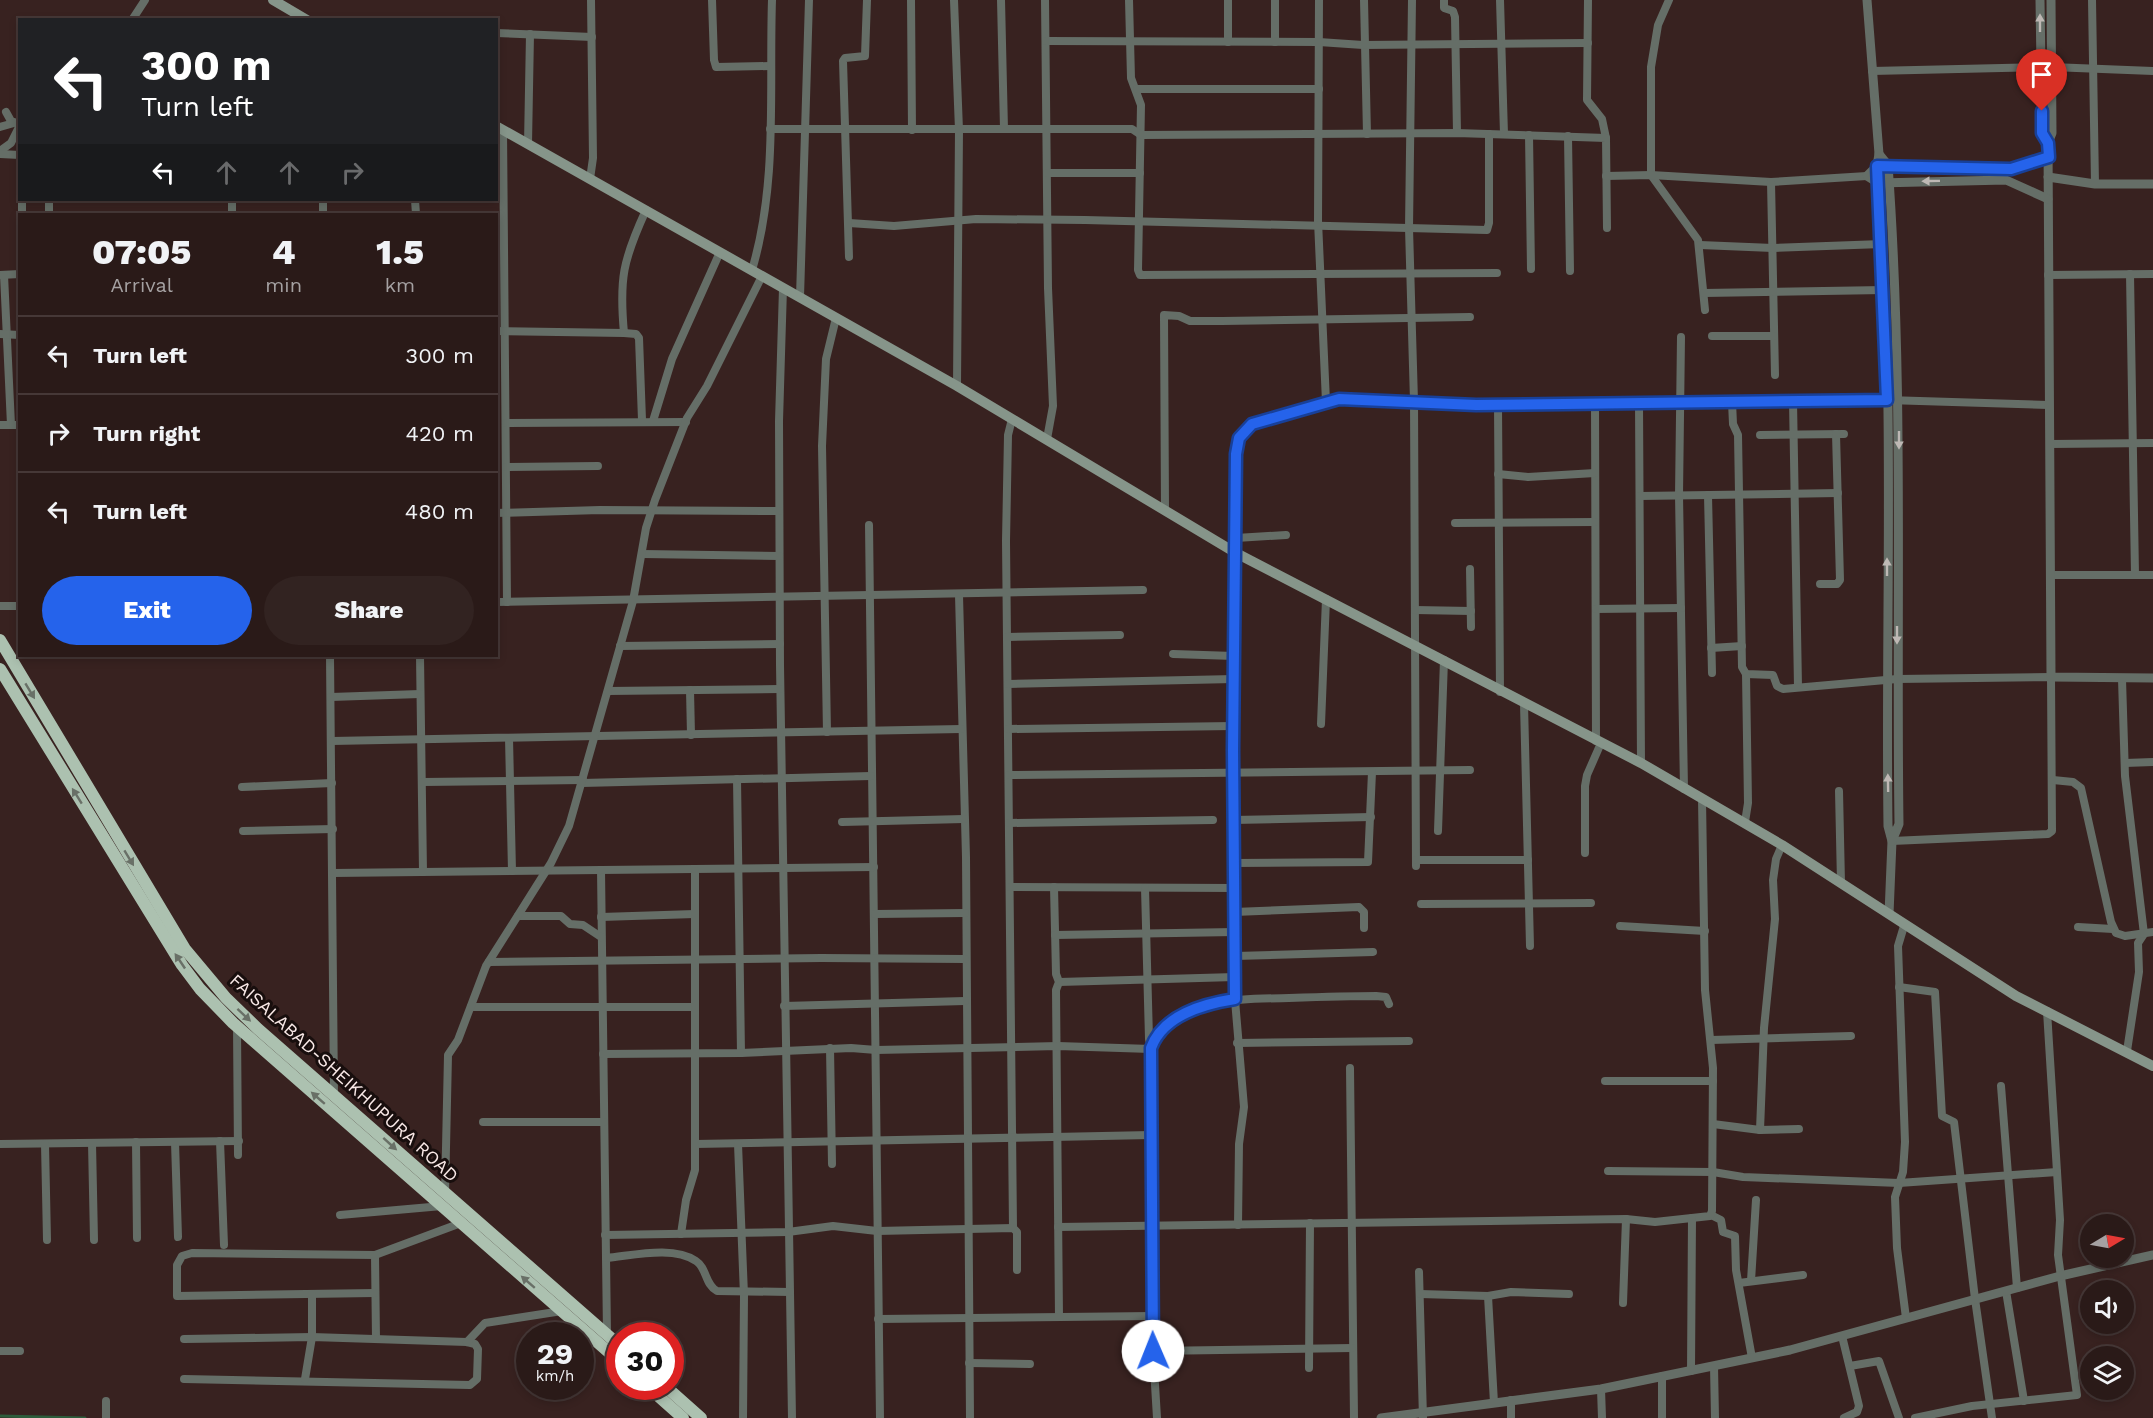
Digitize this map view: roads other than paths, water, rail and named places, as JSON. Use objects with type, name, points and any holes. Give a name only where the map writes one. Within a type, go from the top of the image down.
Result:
[{"type":"highway","name":"FAISALABAD-SHEIKHUPURA ROAD","points":[[0,640],[185,949],[226,998],[334,1095],[443,1200],[461,1223],[606,1350]]},
{"type":"highway","name":"FAISALABAD-SHEIKHUPURA ROAD","points":[[0,669],[182,964],[200,989],[237,1026],[443,1200],[606,1333]]},
{"type":"highway","points":[[663,1400],[683,1418]]},
{"type":"highway","points":[[681,1400],[701,1418]]},
{"type":"main road","points":[[273,0],[304,18]]},
{"type":"main road","points":[[500,128],[957,386],[1236,553],[1415,644],[1500,692],[1641,763],[1745,822],[2016,996],[2153,1066]]},
{"type":"street","points":[[133,18],[145,0]]},
{"type":"street","points":[[590,179],[593,158],[591,0]]},
{"type":"street","points":[[712,0],[716,67],[770,66]]},
{"type":"street","points":[[340,1215],[443,1200],[447,1058],[489,962],[566,835],[633,601],[651,511],[686,422],[757,273],[768,194],[772,0]]},
{"type":"street","points":[[800,297],[809,0]]},
{"type":"street","points":[[849,257],[843,61],[848,57],[865,56],[867,0]]},
{"type":"street","points":[[911,0],[912,130]]},
{"type":"street","points":[[954,0],[959,130],[957,386]]},
{"type":"street","points":[[1001,0],[1004,129]]},
{"type":"street","points":[[1045,0],[1047,221],[1053,399],[1047,440]]},
{"type":"street","points":[[1129,0],[1131,78],[1137,89],[1141,105],[1140,275],[1497,273]]},
{"type":"street","points":[[1228,0],[1228,42]]},
{"type":"street","points":[[1275,0],[1275,42]]},
{"type":"street","points":[[1319,0],[1319,227],[1326,402]]},
{"type":"street","points":[[1364,0],[1363,45],[1367,134]]},
{"type":"street","points":[[1412,0],[1409,228],[1414,400],[1416,863],[1528,860]]},
{"type":"street","points":[[1444,0],[1444,8],[1454,13],[1457,134]]},
{"type":"street","points":[[1500,0],[1504,134]]},
{"type":"street","points":[[1588,0],[1587,100],[1602,119],[1606,138],[1607,228]]},
{"type":"street","points":[[1669,0],[1658,25],[1651,67],[1651,175],[1700,245],[1705,310]]},
{"type":"street","points":[[1868,0],[1879,154],[1877,166],[1887,400],[1886,680],[1888,826],[1892,841],[1889,914]]},
{"type":"street","points":[[2040,0],[2042,133],[2048,143]]},
{"type":"street","points":[[1892,841],[2051,833],[2054,825],[2048,405],[2048,143],[2052,133],[2050,0]]},
{"type":"street","points":[[2092,0],[2095,184]]},
{"type":"street","points":[[498,33],[592,37]]},
{"type":"street","points":[[528,144],[530,34]]},
{"type":"street","points":[[1046,41],[1319,42],[1363,45],[1588,43]]},
{"type":"street","points":[[1872,71],[2040,67]]},
{"type":"street","points":[[2051,67],[2153,71]]},
{"type":"street","points":[[1137,89],[1318,89]]},
{"type":"street","points":[[6,112],[18,124]]},
{"type":"street","points":[[0,127],[18,124]]},
{"type":"street","points":[[0,152],[11,143],[18,124]]},
{"type":"street","points":[[500,128],[501,331],[506,423],[507,602]]},
{"type":"street","points":[[770,129],[1046,128],[1132,129],[1141,135],[1409,133],[1606,138]]},
{"type":"street","points":[[849,223],[877,222],[894,226],[976,219],[1488,229],[1489,134]]},
{"type":"street","points":[[1529,135],[1531,269]]},
{"type":"street","points":[[1568,136],[1570,271]]},
{"type":"street","points":[[0,152],[18,155]]},
{"type":"street","points":[[1879,154],[1888,165],[1899,401],[1897,679],[1899,824],[1892,841]]},
{"type":"street","points":[[1868,177],[1877,166],[2011,169],[2049,157]]},
{"type":"street","points":[[1047,173],[1140,173]]},
{"type":"street","points":[[1606,176],[1651,175],[1771,182],[1868,177],[1878,183],[2006,180],[2048,199]]},
{"type":"street","points":[[2048,177],[2095,184],[2153,184]]},
{"type":"street","points":[[1771,182],[1775,375]]},
{"type":"street","points":[[624,333],[621,298],[624,264],[646,210]]},
{"type":"street","points":[[1700,245],[1709,248],[1773,248],[1882,244]]},
{"type":"street","points":[[653,421],[672,359],[720,252]]},
{"type":"street","points":[[0,425],[15,425],[3,334],[2,275],[18,274]]},
{"type":"street","points":[[2048,274],[2153,274]]},
{"type":"street","points":[[2130,274],[2135,575]]},
{"type":"street","points":[[783,288],[779,511],[780,734],[792,1418]]},
{"type":"street","points":[[1704,293],[1884,290]]},
{"type":"street","points":[[1165,510],[1164,315],[1179,316],[1190,321],[1324,321],[1470,317]]},
{"type":"street","points":[[827,732],[822,446],[826,359],[836,318]]},
{"type":"street","points":[[501,331],[636,334],[639,338],[642,420]]},
{"type":"street","points":[[3,334],[18,335]]},
{"type":"street","points":[[1712,336],[1774,336]]},
{"type":"street","points":[[1681,337],[1679,495],[1684,789]]},
{"type":"street","points":[[1239,1225],[1239,1144],[1244,1107],[1235,999],[1233,726],[1236,454],[1242,432],[1252,424],[1339,399],[1414,400],[1446,405],[1887,400],[2048,405]]},
{"type":"street","points":[[1792,401],[1798,687]]},
{"type":"street","points":[[1732,402],[1733,424],[1738,435],[1741,494],[1742,646],[1743,667],[1746,674],[1748,803],[1745,822]]},
{"type":"street","points":[[1639,403],[1641,763]]},
{"type":"street","points":[[1585,853],[1587,775],[1598,742],[1595,404]]},
{"type":"street","points":[[1498,405],[1500,692]]},
{"type":"street","points":[[1012,418],[1008,435],[1007,637],[1011,1138],[1013,1228],[1017,1232],[1017,1270]]},
{"type":"street","points":[[506,423],[642,420],[686,422]]},
{"type":"street","points":[[1760,435],[1840,434],[1838,493],[1840,581],[1820,584]]},
{"type":"street","points":[[2050,444],[2153,443]]},
{"type":"street","points":[[506,468],[598,466]]},
{"type":"street","points":[[1498,474],[1528,477],[1595,473]]},
{"type":"street","points":[[1640,496],[1838,493]]},
{"type":"street","points":[[1708,495],[1712,673]]},
{"type":"street","points":[[498,513],[779,511]]},
{"type":"street","points":[[1455,524],[1595,522]]},
{"type":"street","points":[[869,525],[880,1418]]},
{"type":"street","points":[[1236,538],[1286,535]]},
{"type":"street","points":[[642,554],[779,556]]},
{"type":"street","points":[[1470,569],[1471,627]]},
{"type":"street","points":[[2050,574],[2153,575]]},
{"type":"street","points":[[498,602],[870,597],[1143,590]]},
{"type":"street","points":[[959,595],[964,819],[970,1418]]},
{"type":"street","points":[[1321,724],[1326,599]]},
{"type":"street","points":[[0,606],[18,606]]},
{"type":"street","points":[[1596,609],[1681,608]]},
{"type":"street","points":[[1415,610],[1471,611]]},
{"type":"street","points":[[1007,637],[1120,635]]},
{"type":"street","points":[[620,646],[780,644]]},
{"type":"street","points":[[1711,648],[1742,646]]},
{"type":"street","points":[[1173,654],[1234,656]]},
{"type":"street","points":[[330,657],[334,1095]]},
{"type":"street","points":[[420,657],[423,872]]},
{"type":"street","points":[[1437,831],[1444,660]]},
{"type":"street","points":[[1746,674],[1773,675],[1779,688],[1897,679],[2153,678]]},
{"type":"street","points":[[1008,684],[1234,679]]},
{"type":"street","points":[[2122,679],[2125,763],[2149,933]]},
{"type":"street","points":[[608,691],[780,689]]},
{"type":"street","points":[[690,690],[691,735]]},
{"type":"street","points":[[331,697],[420,694]]},
{"type":"street","points":[[1524,704],[1530,946]]},
{"type":"street","points":[[1008,729],[1233,726]]},
{"type":"street","points":[[332,741],[961,729]]},
{"type":"street","points":[[509,738],[512,872]]},
{"type":"street","points":[[2125,763],[2153,762]]},
{"type":"street","points":[[1009,775],[1470,770]]},
{"type":"street","points":[[1234,863],[1367,862],[1370,857],[1372,772]]},
{"type":"street","points":[[423,782],[871,776]]},
{"type":"street","points":[[737,779],[741,1053]]},
{"type":"street","points":[[2053,780],[2076,783],[2083,794],[2113,929],[2121,936],[2149,933]]},
{"type":"street","points":[[242,787],[332,783]]},
{"type":"street","points":[[1839,791],[1841,883]]},
{"type":"street","points":[[1702,799],[1705,990],[1713,1081],[1711,1215]]},
{"type":"street","points":[[1233,820],[1371,817]]},
{"type":"street","points":[[842,822],[964,819]]},
{"type":"street","points":[[1009,823],[1213,820]]},
{"type":"street","points":[[243,831],[333,829]]},
{"type":"street","points":[[1760,1130],[1764,1039],[1775,919],[1773,880],[1776,859],[1782,845]]},
{"type":"street","points":[[333,873],[695,871],[874,867]]},
{"type":"street","points":[[601,870],[607,1322]]},
{"type":"street","points":[[681,1234],[686,1200],[694,1177],[695,871]]},
{"type":"street","points":[[1010,887],[1234,888]]},
{"type":"street","points":[[1054,887],[1056,974],[1059,982],[1056,990],[1059,1317]]},
{"type":"street","points":[[1145,888],[1151,1048],[1153,1351],[1157,1418]]},
{"type":"street","points":[[1421,904],[1591,903]]},
{"type":"street","points":[[1234,912],[1359,908],[1364,912],[1364,928]]},
{"type":"street","points":[[875,914],[965,913]]},
{"type":"street","points":[[601,917],[695,914]]},
{"type":"street","points":[[518,916],[561,916],[570,924],[583,926],[601,937]]},
{"type":"street","points":[[1620,926],[1705,931]]},
{"type":"street","points":[[1904,926],[1898,946],[1905,1127],[1903,1172],[1895,1192],[1896,1229],[1906,1318]]},
{"type":"street","points":[[2078,927],[2113,929]]},
{"type":"street","points":[[1055,934],[1235,932]]},
{"type":"street","points":[[2127,1051],[2139,972],[2138,943],[2149,933]]},
{"type":"street","points":[[1235,956],[1373,952]]},
{"type":"street","points":[[489,962],[965,959]]},
{"type":"street","points":[[1059,982],[1235,977]]},
{"type":"street","points":[[1899,987],[1935,992],[1942,1116],[1954,1122],[1992,1418]]},
{"type":"street","points":[[1151,1048],[1164,1026],[1181,1015],[1211,1004],[1235,999],[1376,996],[1386,998],[1389,1004]]},
{"type":"street","points":[[784,1006],[965,1001]]},
{"type":"street","points":[[471,1006],[695,1007]]},
{"type":"street","points":[[1915,1418],[1991,1404],[2077,1394],[2057,1245],[2060,1220],[2047,1011]]},
{"type":"street","points":[[237,1026],[238,1155]]},
{"type":"street","points":[[1711,1040],[1851,1036]]},
{"type":"street","points":[[1237,1043],[1409,1041]]},
{"type":"street","points":[[603,1054],[741,1053],[830,1048],[876,1050],[1058,1046],[1151,1048]]},
{"type":"street","points":[[830,1048],[832,1164]]},
{"type":"street","points":[[1350,1068],[1354,1418]]},
{"type":"street","points":[[1605,1081],[1713,1081]]},
{"type":"street","points":[[2001,1086],[2017,1288]]},
{"type":"street","points":[[483,1122],[604,1122]]},
{"type":"street","points":[[1713,1124],[1760,1130],[1799,1128]]},
{"type":"street","points":[[695,1144],[1150,1135]]},
{"type":"street","points":[[220,1141],[224,1245]]},
{"type":"street","points":[[0,1144],[239,1141]]},
{"type":"street","points":[[136,1142],[137,1238]]},
{"type":"street","points":[[175,1142],[178,1237]]},
{"type":"street","points":[[92,1143],[94,1240]]},
{"type":"street","points":[[45,1144],[47,1240]]},
{"type":"street","points":[[738,1144],[744,1293],[743,1418]]},
{"type":"street","points":[[1608,1171],[1713,1172],[1743,1177],[1899,1184],[2056,1172]]},
{"type":"street","points":[[1751,1281],[1756,1200]]},
{"type":"street","points":[[1058,1227],[1626,1219],[1655,1222],[1711,1215],[1721,1220],[1723,1232],[1735,1236],[1739,1283],[1752,1358]]},
{"type":"street","points":[[1691,1371],[1692,1218]]},
{"type":"street","points":[[1623,1303],[1626,1219]]},
{"type":"street","points":[[375,1293],[177,1296],[177,1265],[182,1256],[192,1253],[375,1255],[461,1223]]},
{"type":"street","points":[[1309,1368],[1310,1223]]},
{"type":"street","points":[[605,1235],[788,1232],[833,1226],[878,1231],[968,1227],[1013,1228]]},
{"type":"street","points":[[606,1258],[670,1254],[687,1257],[702,1266],[713,1289],[720,1293],[790,1292]]},
{"type":"street","points":[[375,1255],[376,1339]]},
{"type":"street","points":[[1381,1418],[1422,1415],[1511,1400],[1601,1389],[1691,1371],[1842,1336],[2060,1276],[2153,1255]]},
{"type":"street","points":[[1419,1272],[1422,1415]]},
{"type":"street","points":[[1739,1283],[1803,1275]]},
{"type":"street","points":[[2006,1291],[2024,1401]]},
{"type":"street","points":[[1420,1294],[1488,1296],[1511,1292],[1569,1294]]},
{"type":"street","points":[[305,1379],[312,1337],[312,1294]]},
{"type":"street","points":[[1488,1296],[1494,1403]]},
{"type":"street","points":[[467,1342],[485,1323],[562,1311]]},
{"type":"street","points":[[878,1319],[1153,1316]]},
{"type":"street","points":[[1842,1336],[1859,1408],[1844,1418]]},
{"type":"street","points":[[184,1339],[312,1337],[467,1342],[475,1344],[478,1349],[477,1379],[470,1385],[305,1379],[184,1379]]},
{"type":"street","points":[[1153,1351],[1352,1348]]},
{"type":"street","points":[[0,1351],[20,1351]]},
{"type":"street","points":[[1850,1366],[1879,1360],[1899,1418]]},
{"type":"street","points":[[969,1363],[1030,1364]]},
{"type":"street","points":[[1714,1366],[1715,1418]]},
{"type":"street","points":[[1662,1376],[1662,1418]]},
{"type":"street","points":[[1601,1389],[1602,1418]]},
{"type":"street","points":[[1511,1400],[1511,1418]]},
{"type":"street","points":[[106,1401],[106,1418]]},
{"type":"waterway","points":[[0,1416],[85,1418]]}]
